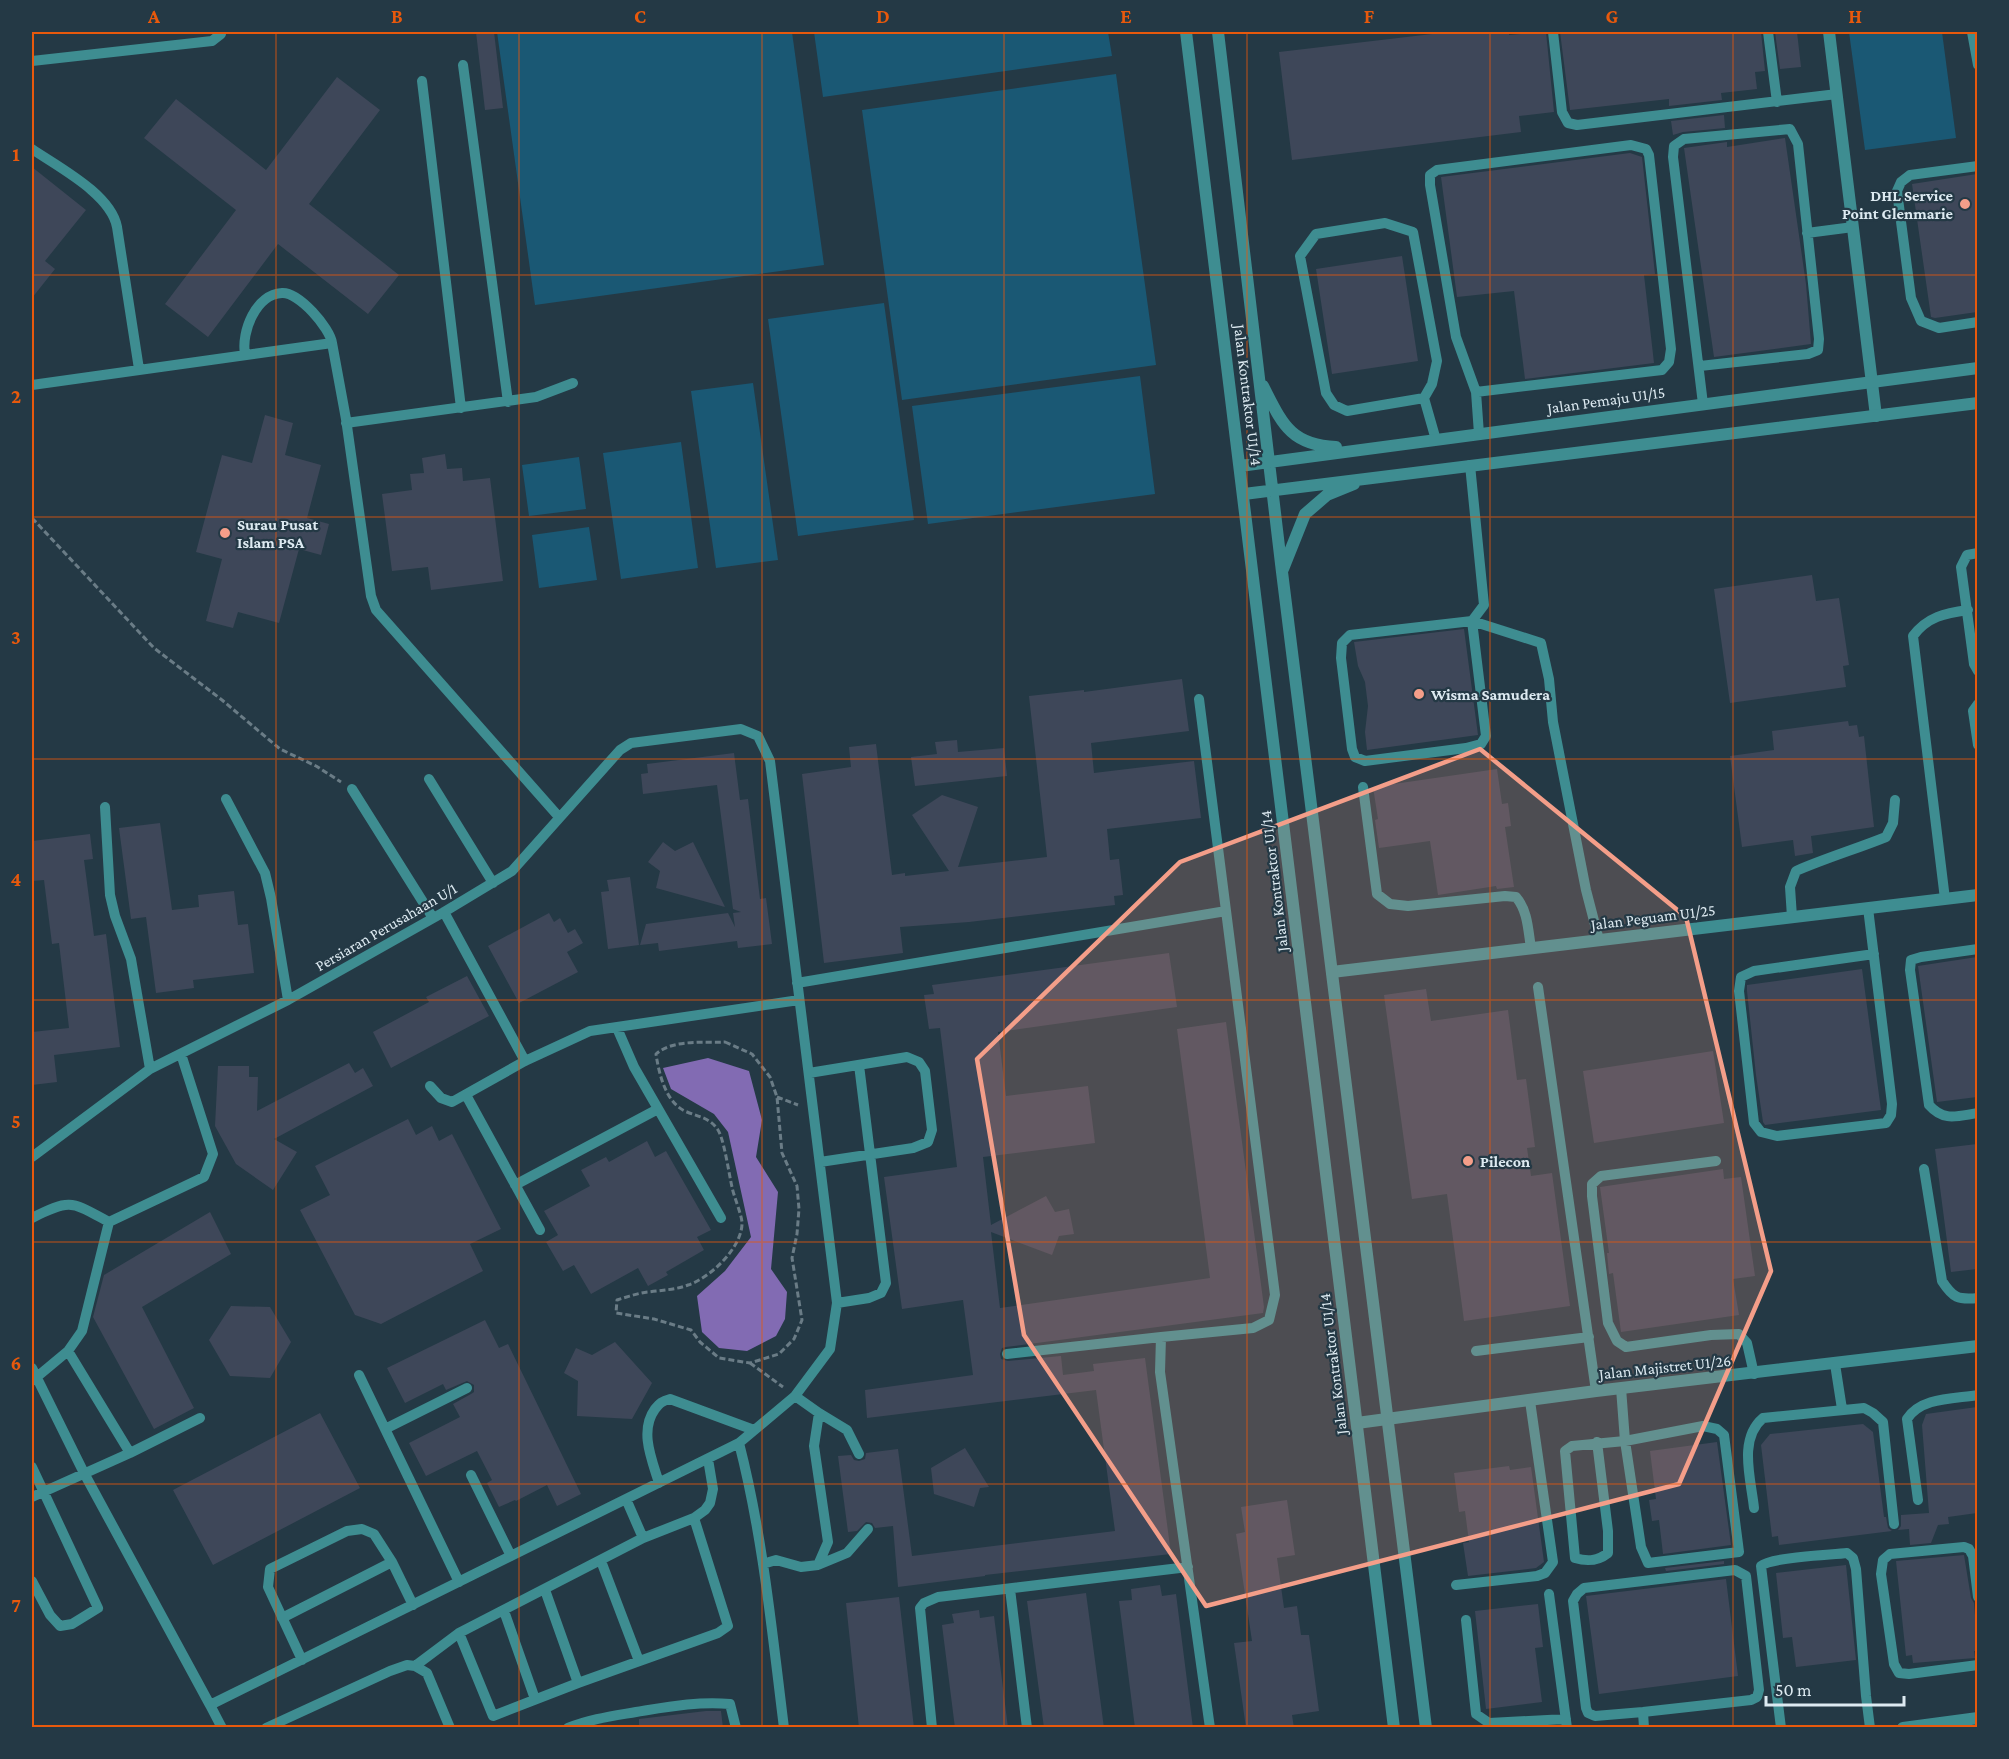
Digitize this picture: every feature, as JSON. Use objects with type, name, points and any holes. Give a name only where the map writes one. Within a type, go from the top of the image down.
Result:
[{"type":"street","name":"Jalan Kontraktor U1/14","points":[[1186,32],[1394,1728]]},
{"type":"street","name":"Jalan Kontraktor U1/14","points":[[1218,32],[1282,572],[1426,1728]]},
{"type":"street","points":[[1829,32],[1876,416]]},
{"type":"street","name":"Jalan Pemaju U1/15","points":[[1240,466],[1977,368]]},
{"type":"street","points":[[1259,377],[1282,423],[1299,437],[1321,447],[1365,449]]},
{"type":"street","points":[[1244,494],[1977,402]]},
{"type":"street","points":[[1282,572],[1305,514],[1327,495],[1370,478]]},
{"type":"street","name":"Jalan Peguam U1/25","points":[[1332,972],[1977,895]]},
{"type":"street","name":"Jalan Majistret U1/26","points":[[1357,1423],[1596,1391],[1977,1346]]},
{"type":"street","points":[[1903,1728],[1977,1718]]},
{"type":"lane","points":[[32,61],[212,41],[221,32]]},
{"type":"lane","points":[[1553,32],[1562,112],[1568,123],[1577,125],[1837,94]]},
{"type":"lane","points":[[1768,32],[1777,102]]},
{"type":"lane","points":[[1972,32],[1977,65]]},
{"type":"lane","points":[[463,65],[508,402]]},
{"type":"lane","points":[[422,81],[460,408]]},
{"type":"lane","points":[[1700,366],[1808,354],[1818,350],[1819,339],[1798,144],[1790,129],[1684,139],[1674,146],[1673,157],[1703,404]]},
{"type":"lane","points":[[1476,392],[1662,370],[1669,362],[1671,349],[1649,155],[1646,148],[1631,145],[1437,170],[1430,175],[1456,338],[1476,392],[1479,434]]},
{"type":"lane","points":[[32,149],[99,195],[111,208],[117,226],[139,369]]},
{"type":"lane","points":[[1977,166],[1910,175],[1901,182],[1897,191],[1911,298],[1921,321],[1939,328],[1977,322]]},
{"type":"lane","points":[[1424,398],[1347,411],[1334,405],[1326,393],[1300,256],[1316,234],[1385,223],[1413,232],[1437,361],[1432,384],[1424,398],[1436,440]]},
{"type":"lane","points":[[1807,233],[1853,227]]},
{"type":"lane","points":[[244,354],[243,337],[251,318],[261,303],[272,295],[284,292],[293,296],[318,317],[331,336],[371,596],[376,610],[559,818]]},
{"type":"lane","points":[[32,385],[332,343]]},
{"type":"lane","points":[[346,423],[508,402],[536,397],[573,383]]},
{"type":"lane","points":[[1470,465],[1484,605],[1472,621],[1486,736],[1481,744],[1466,748],[1365,761],[1356,757],[1352,749],[1341,658],[1342,643],[1350,635],[1472,621],[1541,643],[1549,679],[1553,723],[1586,890],[1599,940]]},
{"type":"lane","points":[[1977,553],[1967,555],[1961,567],[1977,672]]},
{"type":"lane","points":[[1945,899],[1913,636],[1920,626],[1931,619],[1950,612],[1968,610]]},
{"type":"lane","points":[[1007,1354],[1253,1328],[1269,1320],[1275,1295],[1199,699]]},
{"type":"lane","points":[[1977,704],[1973,711],[1977,745]]},
{"type":"lane","name":"Persiaran Perusahaan U/1","points":[[32,1157],[150,1069],[288,1000],[512,871],[620,750],[632,743],[741,729],[758,736],[770,760],[797,983]]},
{"type":"lane","points":[[429,779],[493,883]]},
{"type":"lane","points":[[1363,787],[1377,894],[1390,904],[1408,906],[1505,896],[1516,897],[1526,915],[1531,948]]},
{"type":"lane","points":[[352,789],[433,918]]},
{"type":"lane","points":[[226,799],[265,873],[272,898],[288,1000]]},
{"type":"lane","points":[[1792,917],[1790,887],[1796,871],[1822,859],[1860,848],[1886,837],[1893,823],[1895,800]]},
{"type":"lane","points":[[105,807],[110,895],[131,959],[150,1069]]},
{"type":"lane","points":[[1868,908],[1874,954],[1892,1104],[1891,1115],[1886,1123],[1777,1136],[1761,1132],[1754,1123],[1738,991],[1741,977],[1754,971],[1874,954]]},
{"type":"lane","points":[[210,1705],[739,1443],[795,1396],[830,1349],[837,1303],[797,983],[1226,911]]},
{"type":"lane","points":[[444,912],[525,1061]]},
{"type":"lane","points":[[1977,949],[1911,960],[1910,970],[1929,1105],[1936,1113],[1946,1117],[1977,1113]]},
{"type":"lane","points":[[1538,987],[1596,1391]]},
{"type":"lane","points":[[430,1086],[441,1098],[452,1102],[525,1061],[590,1031],[800,1000]]},
{"type":"lane","points":[[617,1028],[634,1067],[721,1218]]},
{"type":"lane","points":[[109,1222],[204,1177],[213,1154],[181,1054]]},
{"type":"lane","points":[[809,1073],[907,1057],[919,1062],[925,1071],[932,1130],[928,1142],[913,1148],[820,1162]]},
{"type":"lane","points":[[837,1303],[869,1298],[881,1293],[886,1283],[859,1065]]},
{"type":"lane","points":[[466,1095],[540,1230]]},
{"type":"lane","points":[[515,1185],[658,1109]]},
{"type":"lane","points":[[1716,1161],[1601,1176],[1592,1184],[1608,1323],[1617,1341],[1626,1347],[1711,1335],[1739,1334],[1746,1343],[1754,1374]]},
{"type":"lane","points":[[1924,1170],[1942,1281],[1950,1294],[1963,1300],[1977,1298]]},
{"type":"lane","points":[[32,1218],[57,1205],[77,1205],[109,1222]]},
{"type":"lane","points":[[109,1222],[82,1331],[68,1351],[33,1376],[222,1728]]},
{"type":"lane","points":[[1161,1336],[1161,1372],[1209,1728]]},
{"type":"lane","points":[[1476,1351],[1589,1337]]},
{"type":"lane","points":[[68,1351],[130,1453]]},
{"type":"lane","points":[[1835,1364],[1842,1409]]},
{"type":"lane","points":[[359,1375],[459,1582]]},
{"type":"lane","points":[[386,1429],[466,1388]]},
{"type":"lane","points":[[1598,1442],[1608,1531],[1608,1553],[1601,1559],[1585,1561],[1575,1558],[1565,1451],[1572,1446],[1598,1442],[1624,1441],[1703,1426],[1717,1429],[1724,1435],[1739,1552],[1648,1563],[1641,1547],[1624,1441],[1621,1388]]},
{"type":"lane","points":[[1918,1500],[1907,1419],[1912,1411],[1922,1404],[1977,1395]]},
{"type":"lane","points":[[795,1396],[847,1430],[859,1454]]},
{"type":"lane","points":[[659,1483],[647,1436],[650,1416],[662,1401],[670,1399],[754,1430]]},
{"type":"lane","points":[[1456,1585],[1537,1576],[1545,1573],[1553,1562],[1530,1401]]},
{"type":"lane","points":[[1754,1508],[1748,1445],[1754,1425],[1763,1418],[1864,1408],[1883,1422],[1893,1524]]},
{"type":"lane","points":[[818,1565],[828,1542],[814,1446],[819,1413]]},
{"type":"lane","points":[[32,1497],[130,1453],[200,1418]]},
{"type":"lane","points":[[739,1443],[763,1564],[784,1728]]},
{"type":"lane","points":[[415,1666],[459,1633],[643,1538],[694,1518],[710,1503],[713,1489],[708,1459]]},
{"type":"lane","points":[[32,1467],[98,1608],[72,1624],[60,1626],[50,1615],[32,1581]]},
{"type":"lane","points":[[471,1475],[511,1556]]},
{"type":"lane","points":[[626,1499],[643,1538]]},
{"type":"lane","points":[[459,1633],[493,1716],[718,1633],[728,1626],[694,1518]]},
{"type":"lane","points":[[302,1660],[268,1587],[270,1569],[347,1531],[362,1529],[374,1534],[392,1562],[413,1605]]},
{"type":"lane","points":[[763,1564],[776,1560],[801,1567],[818,1565],[847,1553],[868,1529]]},
{"type":"lane","points":[[1977,1598],[1972,1556],[1969,1549],[1964,1547],[1890,1554],[1883,1560],[1881,1574],[1894,1664],[1899,1673],[1977,1665]]},
{"type":"lane","points":[[1781,1728],[1761,1566],[1765,1562],[1777,1560],[1847,1553],[1853,1558],[1856,1569],[1870,1728]]},
{"type":"lane","points":[[601,1561],[639,1661]]},
{"type":"lane","points":[[282,1618],[392,1562]]},
{"type":"lane","points":[[933,1728],[920,1608],[924,1603],[938,1597],[1188,1567]]},
{"type":"lane","points":[[1741,1571],[1746,1576],[1759,1690],[1757,1696],[1751,1700],[1643,1712],[1595,1716],[1588,1713],[1574,1601],[1577,1594],[1584,1588],[1741,1571]]},
{"type":"lane","points":[[1010,1589],[1027,1728]]},
{"type":"lane","points":[[545,1590],[578,1683]]},
{"type":"lane","points":[[1466,1620],[1476,1714],[1489,1723],[1566,1723],[1549,1594]]},
{"type":"lane","points":[[504,1611],[535,1700]]},
{"type":"lane","points":[[266,1728],[407,1665],[415,1666],[427,1673],[450,1728]]},
{"type":"lane","points":[[568,1728],[588,1720],[672,1706],[715,1703],[730,1704],[736,1728]]},
{"type":"lane","points":[[1643,1712],[1644,1728]]},
{"type":"path","points":[[32,518],[154,648],[222,700],[280,749],[316,766],[352,789]]},
{"type":"path","points":[[750,1363],[795,1396]]},
{"type":"highlighted area","points":[[1480,749],[1686,917],[1771,1271],[1679,1484],[1206,1606],[1024,1335],[977,1059],[1180,862]]},
{"type":"shaded area","points":[[497,32],[792,32],[824,265],[535,305]]},
{"type":"shaded area","points":[[814,32],[1108,32],[1112,56],[823,97]]},
{"type":"shaded area","points":[[1849,32],[1942,32],[1956,138],[1865,150]]},
{"type":"shaded area","points":[[1116,74],[1156,365],[902,400],[862,110]]},
{"type":"shaded area","points":[[884,303],[914,520],[798,536],[768,319]]},
{"type":"shaded area","points":[[1140,376],[1155,494],[928,524],[912,406]]},
{"type":"shaded area","points":[[753,383],[778,560],[716,568],[691,391]]},
{"type":"shaded area","points":[[681,442],[698,568],[621,579],[603,453]]},
{"type":"shaded area","points":[[579,457],[586,509],[529,516],[522,465]]},
{"type":"shaded area","points":[[589,527],[597,580],[539,588],[532,535]]},
{"type":"shaded area","points":[[708,1058],[749,1071],[762,1120],[756,1157],[778,1192],[771,1269],[787,1292],[785,1319],[776,1336],[747,1351],[719,1348],[702,1332],[697,1296],[725,1271],[751,1237],[728,1132],[714,1114],[671,1089],[663,1068]]},
{"type":"building","points":[[476,32],[494,32],[503,108],[485,110]]},
{"type":"building","points":[[1449,32],[1509,32],[1509,35],[1546,32],[1554,112],[1519,116],[1521,132],[1292,160],[1279,52]]},
{"type":"building","points":[[1560,32],[1761,32],[1765,71],[1755,72],[1757,89],[1721,93],[1722,100],[1669,106],[1669,99],[1570,110]]},
{"type":"building","points":[[1775,32],[1797,32],[1801,67],[1780,69]]},
{"type":"building","points":[[337,77],[380,110],[309,204],[399,275],[368,314],[278,244],[208,337],[165,304],[236,210],[144,138],[176,99],[266,170]]},
{"type":"building","points":[[1724,115],[1725,128],[1673,135],[1671,121]]},
{"type":"building","points":[[1785,138],[1806,284],[1811,344],[1714,357],[1684,148],[1727,142],[1727,147]]},
{"type":"building","points":[[1630,153],[1642,157],[1655,274],[1644,275],[1654,363],[1525,379],[1514,291],[1457,297],[1441,177]]},
{"type":"building","points":[[32,167],[86,210],[45,261],[55,269],[32,298]]},
{"type":"building","points":[[1977,174],[1977,312],[1931,317],[1912,184]]},
{"type":"building","points":[[1402,256],[1418,361],[1332,374],[1316,269]]},
{"type":"building","points":[[265,415],[293,423],[285,455],[321,465],[307,518],[329,524],[321,555],[299,549],[279,623],[238,612],[233,628],[206,621],[222,559],[196,552],[222,455],[252,463]]},
{"type":"building","points":[[445,454],[447,469],[462,468],[463,481],[490,478],[503,581],[431,590],[428,567],[392,571],[382,494],[412,490],[410,474],[424,473],[422,458]]},
{"type":"building","points":[[1812,575],[1816,601],[1839,598],[1849,665],[1843,666],[1846,687],[1730,703],[1714,589]]},
{"type":"building","name":"Wisma Samudera","points":[[1464,629],[1478,735],[1367,750],[1365,732],[1368,706],[1365,682],[1358,666],[1354,642]]},
{"type":"building","points":[[1182,679],[1189,731],[1091,743],[1094,773],[1194,761],[1201,818],[1107,829],[1110,860],[1119,859],[1123,895],[1114,896],[1115,905],[969,922],[900,927],[903,953],[824,963],[802,774],[851,767],[849,747],[876,744],[892,875],[905,873],[905,876],[949,871],[912,815],[942,795],[978,807],[958,867],[1047,857],[1029,696],[1084,690],[1084,692]]},
{"type":"building","points":[[1848,721],[1849,726],[1857,725],[1859,737],[1864,736],[1874,827],[1811,836],[1813,853],[1795,856],[1793,840],[1742,847],[1730,756],[1774,750],[1772,731]]},
{"type":"building","points":[[957,740],[958,752],[1004,748],[1007,776],[915,786],[911,757],[937,754],[935,742]]},
{"type":"building","points":[[734,753],[740,800],[748,799],[760,899],[766,898],[772,944],[738,948],[737,941],[659,951],[658,943],[640,945],[646,924],[728,913],[735,927],[733,913],[741,912],[733,909],[717,785],[643,794],[641,774],[648,773],[647,764]]},
{"type":"building","points":[[1497,769],[1502,804],[1508,803],[1511,826],[1505,827],[1514,887],[1497,889],[1496,886],[1438,895],[1430,841],[1379,848],[1375,820],[1378,819],[1373,787]]},
{"type":"building","points":[[160,823],[172,910],[199,907],[198,895],[234,891],[238,925],[248,924],[254,973],[193,980],[194,988],[156,993],[146,917],[131,919],[119,828]]},
{"type":"building","points":[[90,834],[93,859],[84,860],[94,936],[106,934],[120,1047],[54,1055],[57,1082],[32,1085],[32,1032],[69,1028],[59,943],[52,944],[44,880],[32,881],[32,841]]},
{"type":"building","points":[[663,842],[675,851],[693,842],[725,907],[656,888],[660,871],[648,862]]},
{"type":"building","points":[[630,877],[639,945],[608,949],[601,892],[609,891],[607,880]]},
{"type":"building","points":[[549,913],[554,922],[560,918],[568,933],[575,929],[583,943],[567,952],[578,972],[519,1003],[488,946]]},
{"type":"building","points":[[1169,953],[1177,1007],[998,1032],[1006,1096],[1088,1086],[1095,1143],[983,1157],[991,1225],[1046,1196],[1055,1212],[1069,1209],[1074,1234],[1059,1236],[1052,1255],[991,1232],[1000,1308],[1210,1278],[1177,1029],[1226,1022],[1263,1313],[1006,1347],[1002,1348],[1000,1354],[1001,1359],[1008,1361],[1061,1356],[1063,1375],[1094,1371],[1093,1364],[1145,1358],[1171,1554],[898,1587],[893,1526],[875,1528],[872,1523],[866,1522],[857,1531],[848,1532],[838,1456],[851,1455],[854,1460],[859,1461],[865,1459],[866,1453],[898,1449],[912,1556],[1115,1531],[1096,1390],[867,1418],[865,1390],[973,1375],[963,1300],[902,1309],[884,1177],[957,1167],[940,1028],[929,1029],[924,995],[934,994],[932,985]]},
{"type":"building","points":[[1977,957],[1977,1097],[1937,1102],[1918,966]]},
{"type":"building","points":[[1862,969],[1881,1110],[1765,1125],[1756,1075],[1747,985]]},
{"type":"building","points":[[467,976],[489,1016],[391,1068],[373,1032],[429,1002],[426,997]]},
{"type":"building","name":"Pilecon","points":[[1426,989],[1431,1021],[1508,1010],[1517,1080],[1526,1079],[1535,1147],[1527,1148],[1531,1176],[1552,1173],[1570,1306],[1464,1321],[1447,1194],[1412,1199],[1384,995]]},
{"type":"building","points":[[1713,1051],[1724,1123],[1594,1143],[1583,1071]]},
{"type":"building","points":[[349,1063],[355,1073],[363,1068],[373,1086],[274,1139],[297,1152],[273,1190],[236,1164],[215,1126],[218,1066],[249,1066],[249,1077],[258,1077],[257,1111]]},
{"type":"building","points":[[408,1119],[416,1135],[432,1126],[439,1141],[452,1134],[501,1229],[470,1244],[483,1271],[381,1324],[355,1315],[300,1210],[330,1195],[315,1166]]},
{"type":"building","points":[[647,1141],[655,1157],[666,1151],[711,1230],[697,1237],[704,1250],[666,1272],[668,1275],[648,1286],[638,1268],[591,1294],[574,1265],[563,1271],[546,1242],[558,1235],[544,1211],[590,1186],[581,1170],[606,1157],[609,1162]]},
{"type":"building","points":[[1977,1144],[1977,1269],[1951,1272],[1935,1149]]},
{"type":"building","points":[[1723,1169],[1724,1179],[1741,1177],[1755,1276],[1733,1279],[1739,1315],[1621,1332],[1613,1273],[1609,1274],[1607,1253],[1609,1253],[1600,1187]]},
{"type":"building","points":[[210,1212],[231,1254],[142,1307],[194,1408],[154,1429],[93,1317],[104,1275]]},
{"type":"building","points":[[231,1306],[270,1307],[291,1342],[270,1378],[230,1376],[209,1340]]},
{"type":"building","points":[[485,1320],[499,1348],[508,1344],[581,1494],[557,1506],[547,1485],[499,1507],[487,1483],[492,1480],[477,1451],[426,1476],[409,1443],[460,1417],[453,1404],[474,1392],[474,1385],[467,1381],[446,1390],[443,1384],[405,1403],[387,1368]]},
{"type":"building","points":[[615,1342],[652,1383],[632,1419],[577,1416],[578,1381],[564,1373],[576,1348],[592,1355]]},
{"type":"building","points":[[1977,1407],[1977,1513],[1948,1517],[1949,1524],[1938,1525],[1931,1543],[1910,1545],[1909,1529],[1898,1530],[1901,1526],[1901,1515],[1929,1513],[1922,1425],[1926,1414]]},
{"type":"building","points":[[320,1413],[360,1488],[213,1565],[173,1490]]},
{"type":"building","points":[[1863,1424],[1873,1432],[1884,1517],[1886,1517],[1888,1528],[1892,1531],[1779,1545],[1778,1536],[1772,1537],[1761,1445],[1770,1434]]},
{"type":"building","points":[[1717,1442],[1731,1545],[1663,1554],[1659,1520],[1652,1521],[1649,1500],[1656,1499],[1650,1451]]},
{"type":"building","points":[[965,1448],[989,1487],[980,1488],[974,1507],[934,1494],[931,1468]]},
{"type":"building","points":[[1509,1466],[1510,1470],[1531,1467],[1544,1562],[1536,1568],[1468,1576],[1463,1543],[1469,1542],[1465,1511],[1459,1512],[1454,1473]]},
{"type":"building","points":[[1287,1500],[1295,1555],[1277,1558],[1284,1608],[1297,1606],[1301,1635],[1309,1635],[1319,1711],[1292,1715],[1294,1728],[1246,1728],[1234,1643],[1252,1641],[1236,1534],[1245,1532],[1241,1507]]},
{"type":"building","points":[[1964,1555],[1971,1598],[1974,1603],[1977,1640],[1975,1658],[1913,1663],[1912,1655],[1906,1656],[1896,1561]]},
{"type":"building","points":[[1724,1561],[1724,1564],[1666,1571],[1665,1568]]},
{"type":"building","points":[[1846,1565],[1856,1660],[1796,1667],[1792,1637],[1783,1638],[1776,1573]]},
{"type":"building","points":[[1726,1579],[1738,1676],[1599,1694],[1586,1596]]},
{"type":"building","points":[[1160,1585],[1162,1596],[1176,1594],[1193,1728],[1135,1728],[1119,1601],[1132,1600],[1131,1589]]},
{"type":"building","points":[[1086,1593],[1104,1728],[1044,1728],[1027,1601]]},
{"type":"building","points":[[899,1597],[914,1728],[859,1728],[846,1603]]},
{"type":"building","points":[[1538,1604],[1543,1647],[1535,1648],[1542,1702],[1486,1709],[1475,1611]]},
{"type":"building","points":[[979,1610],[980,1618],[994,1616],[1008,1728],[955,1728],[942,1625],[954,1623],[952,1614]]},
{"type":"building","points":[[721,1711],[723,1728],[639,1728],[639,1719]]},
{"type":"place","name":"DHL Service Point Glenmarie","points":[[1965,204]]},
{"type":"place","name":"Surau Pusat Islam PSA","points":[[225,533]]},
{"type":"place","name":"Wisma Samudera","points":[[1419,694]]},
{"type":"place","name":"Pilecon","points":[[1468,1161]]}]
